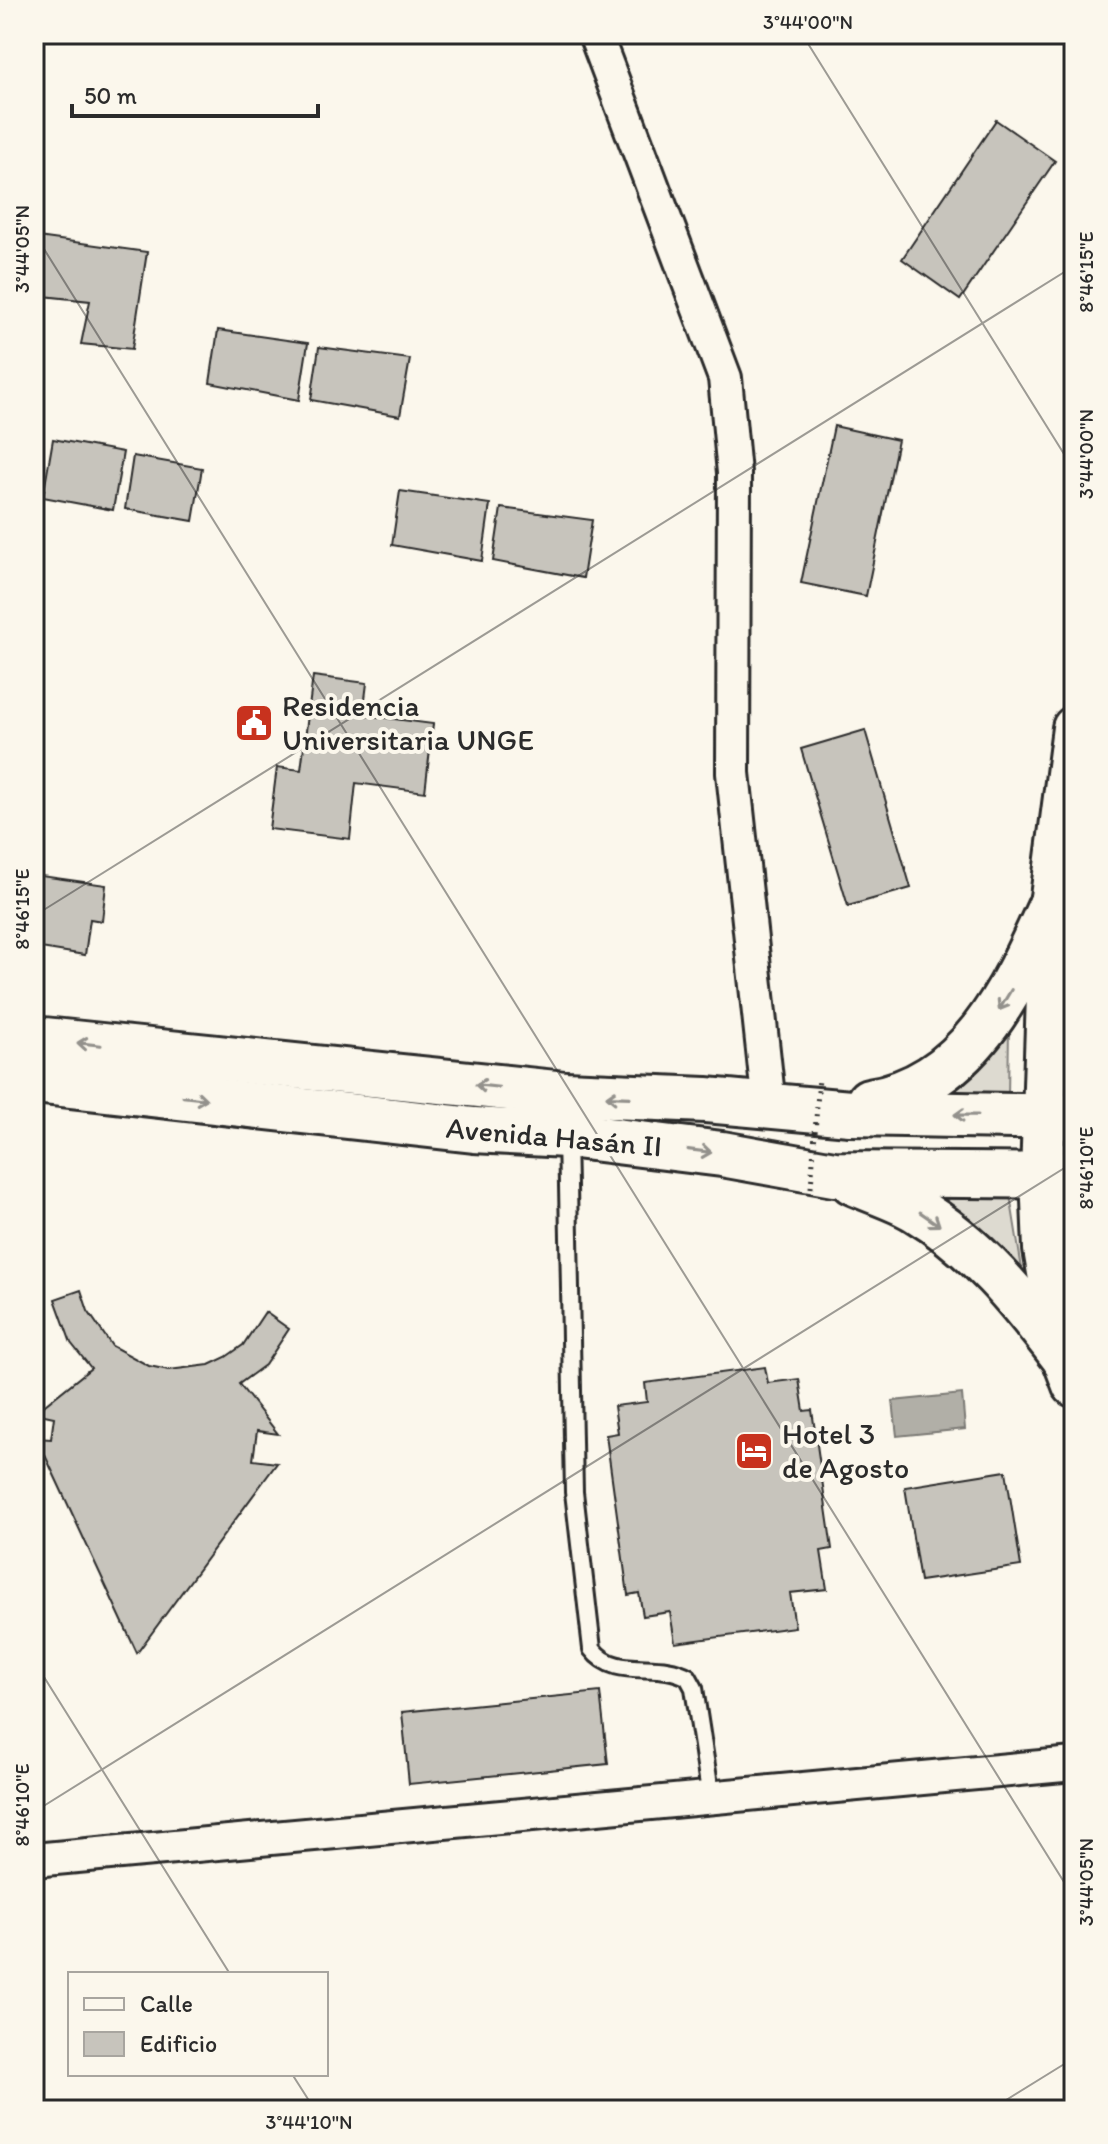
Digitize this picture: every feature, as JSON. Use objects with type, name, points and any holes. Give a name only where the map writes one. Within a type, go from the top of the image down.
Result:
[{"type":"main road","points":[[799,1098],[893,1097],[926,1083],[993,1020],[1016,982],[1051,905]]},
{"type":"main road","points":[[1051,905],[1074,992]]},
{"type":"main road","name":"Avenida Hasán II","points":[[34,1039],[154,1072],[566,1115],[822,1181],[1058,1176]]},
{"type":"main road","name":"Avenida Hasán II","points":[[34,1081],[154,1072]]},
{"type":"main road","name":"Avenida Hasán II","points":[[566,1115],[799,1098],[1059,1116]]},
{"type":"main road","points":[[822,1181],[914,1208],[969,1247],[1014,1292],[1070,1361]]},
{"type":"street","points":[[595,34],[725,378],[734,473],[733,773],[799,1098]]},
{"type":"street","points":[[1070,1361],[1045,1249],[1058,1176],[1059,1116],[1051,905],[1074,728]]},
{"type":"street","points":[[34,1860],[1074,1764]]},
{"type":"lane","points":[[566,1115],[574,1492],[592,1649],[600,1659],[615,1667],[668,1670],[688,1677],[694,1688],[711,1798]]},
{"type":"path","points":[[799,1098],[822,1181]]},
{"type":"shaded area","points":[[1070,1022],[1074,1026],[1074,1088],[1070,1087]]},
{"type":"shaded area","points":[[1009,1027],[1008,1098],[929,1094]]},
{"type":"shaded area","points":[[885,1181],[1009,1189],[1022,1269]]},
{"type":"shaded area","points":[[962,1394],[965,1429],[897,1436],[893,1401]]},
{"type":"building","points":[[996,120],[1055,161],[960,300],[902,259]]},
{"type":"building","points":[[38,237],[147,252],[132,349],[81,344],[90,301],[34,295]]},
{"type":"building","points":[[218,330],[308,343],[299,400],[210,383]]},
{"type":"building","points":[[319,347],[410,359],[400,416],[311,400]]},
{"type":"building","points":[[834,426],[898,440],[866,596],[801,583]]},
{"type":"building","points":[[53,439],[123,452],[113,510],[43,497]]},
{"type":"building","points":[[133,456],[202,468],[193,521],[125,509]]},
{"type":"building","points":[[400,491],[490,504],[482,561],[392,545]]},
{"type":"building","points":[[501,508],[592,520],[583,578],[493,561]]},
{"type":"building","points":[[313,676],[367,683],[363,715],[433,724],[425,792],[356,783],[350,839],[269,829],[277,767],[301,770]]},
{"type":"building","points":[[865,730],[911,888],[848,906],[801,749]]},
{"type":"building","points":[[34,875],[106,885],[102,921],[90,919],[85,955],[34,947]]},
{"type":"building","points":[[81,1290],[88,1311],[112,1346],[149,1366],[169,1370],[209,1365],[226,1357],[243,1345],[265,1312],[289,1329],[265,1365],[239,1384],[278,1434],[257,1431],[253,1460],[277,1463],[137,1653],[37,1438],[51,1439],[54,1417],[35,1413],[91,1368],[71,1343],[55,1299]]},
{"type":"building","points":[[765,1367],[768,1383],[799,1379],[804,1411],[812,1410],[832,1549],[821,1551],[827,1589],[790,1593],[795,1627],[675,1643],[670,1612],[643,1616],[639,1593],[628,1595],[606,1435],[618,1433],[614,1406],[647,1402],[645,1383]]},
{"type":"building","points":[[1006,1471],[1021,1566],[920,1581],[905,1487]]},
{"type":"building","points":[[600,1692],[608,1764],[409,1784],[402,1712]]},
{"type":"place","name":"Residencia Universitaria UNGE","points":[[254,723]]},
{"type":"place","name":"Hotel 3 de Agosto","points":[[754,1451]]}]
